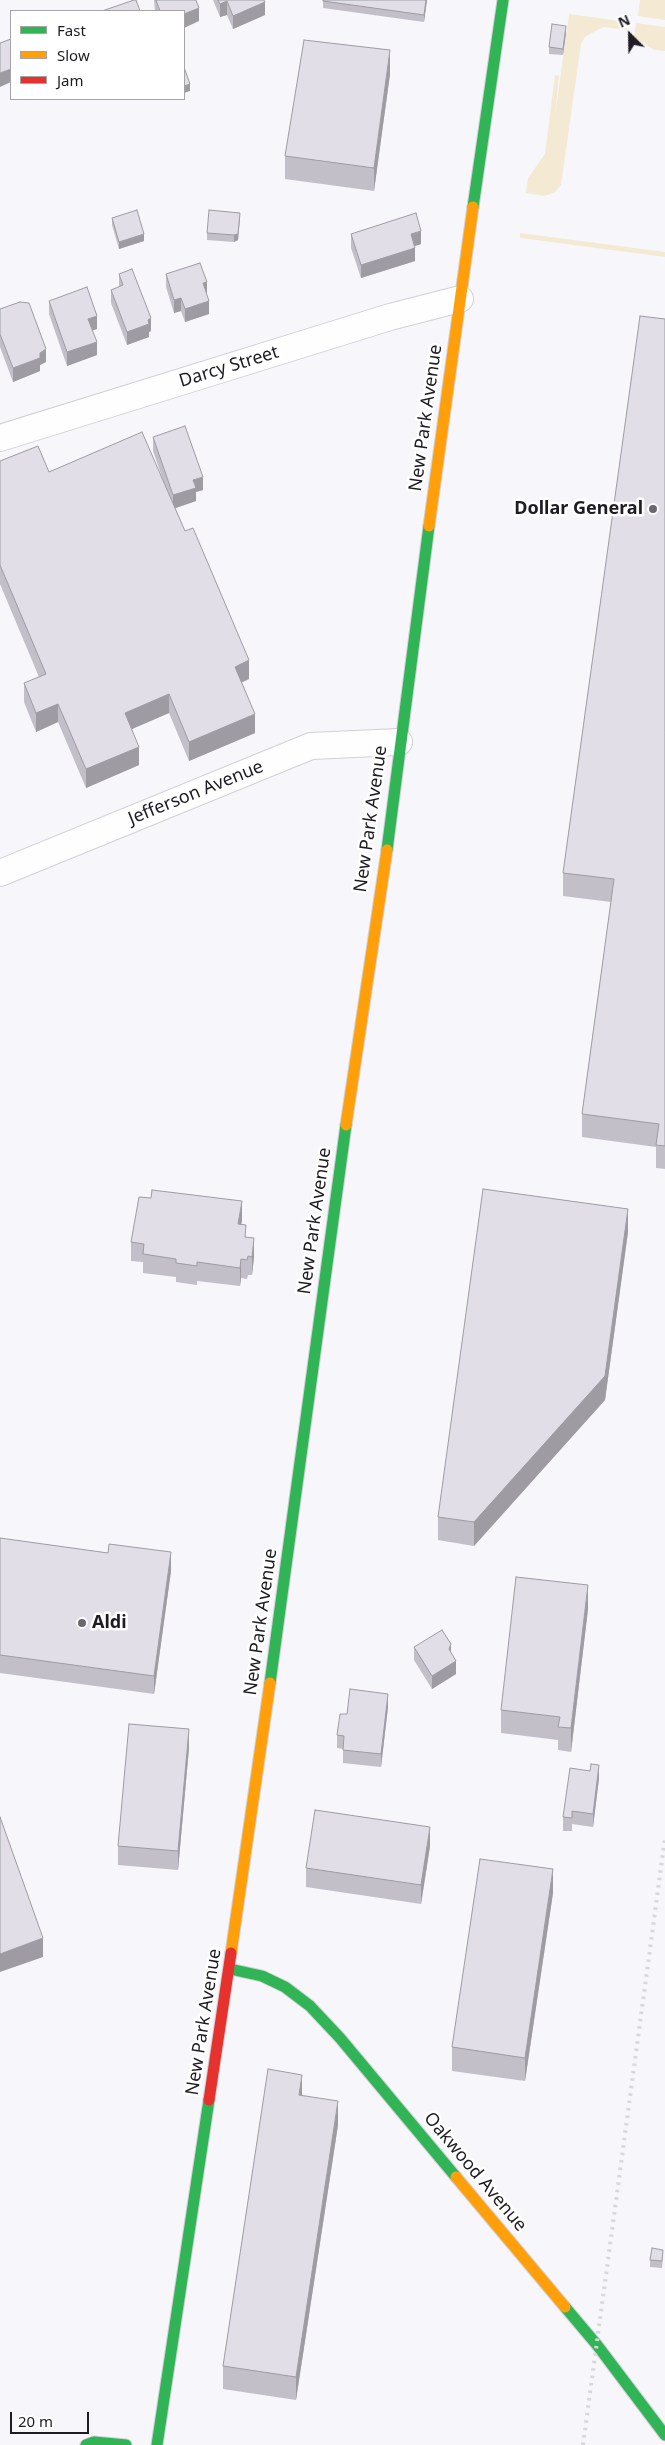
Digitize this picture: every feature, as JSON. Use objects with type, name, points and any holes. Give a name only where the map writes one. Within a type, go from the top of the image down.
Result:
[{"type":"main road","name":"New Park Avenue","points":[[157,2445],[230,1969],[346,1118],[391,820],[399,742],[460,299],[504,0]]},
{"type":"main road","name":"Oakwood Avenue","points":[[230,1969],[262,1976],[285,1987],[310,2006],[340,2038],[597,2345],[665,2435]]},
{"type":"main road","points":[[86,2445],[94,2442],[126,2445]]},
{"type":"street","name":"Darcy Street","points":[[0,438],[390,317],[460,299]]},
{"type":"street","name":"Jefferson Avenue","points":[[0,873],[310,746],[399,742]]},
{"type":"shaded area","points":[[640,0],[665,0],[665,20],[638,16]]},
{"type":"shaded area","points":[[569,14],[627,22],[627,30],[603,27],[585,37],[581,44],[561,185],[555,192],[545,196],[526,193],[528,178],[545,154],[555,75],[559,76],[555,116]]},
{"type":"shaded area","points":[[636,23],[665,27],[665,51],[654,50],[634,37]]},
{"type":"shaded area","points":[[520,233],[665,252],[665,257],[520,238]]},
{"type":"building","points":[[136,0],[140,10],[105,10]]},
{"type":"building","points":[[156,0],[196,0],[199,8],[185,14],[185,10],[160,10]]},
{"type":"building","points":[[218,0],[264,0],[265,2],[233,16],[227,1],[220,4]]},
{"type":"building","points":[[323,0],[426,0],[424,15]]},
{"type":"building","points":[[552,24],[566,26],[563,49],[549,47]]},
{"type":"building","points":[[10,39],[10,69],[0,73],[0,43]]},
{"type":"building","points":[[304,40],[390,50],[374,168],[285,156]]},
{"type":"building","points":[[185,70],[190,84],[185,86]]},
{"type":"building","points":[[137,210],[144,234],[119,242],[112,218]]},
{"type":"building","points":[[209,210],[240,213],[238,234],[207,233]]},
{"type":"building","points":[[416,213],[421,231],[411,234],[415,248],[361,265],[351,234]]},
{"type":"building","points":[[200,263],[207,282],[203,283],[209,301],[185,309],[181,298],[174,300],[166,274]]},
{"type":"building","points":[[132,269],[151,318],[148,320],[149,324],[127,332],[111,290],[123,285],[119,274]]},
{"type":"building","points":[[87,287],[97,316],[88,319],[97,342],[67,352],[49,301]]},
{"type":"building","points":[[20,302],[29,303],[46,349],[40,353],[40,358],[13,368],[0,334],[0,309]]},
{"type":"building","points":[[640,316],[665,319],[665,1146],[656,1145],[659,1124],[582,1114],[614,879],[563,873]]},
{"type":"building","points":[[185,426],[203,477],[193,480],[196,488],[173,495],[153,437]]},
{"type":"building","points":[[142,432],[185,531],[193,528],[249,660],[235,667],[255,714],[189,742],[169,694],[125,713],[139,747],[86,769],[58,704],[36,713],[24,683],[46,674],[0,565],[0,461],[38,446],[49,472]]},
{"type":"building","points":[[483,1189],[628,1209],[605,1376],[474,1522],[438,1517]]},
{"type":"building","points":[[152,1190],[242,1201],[238,1224],[246,1225],[245,1237],[254,1238],[252,1257],[248,1256],[247,1260],[241,1259],[240,1268],[197,1262],[197,1266],[176,1263],[176,1259],[143,1254],[144,1244],[131,1242],[139,1197],[151,1198]]},
{"type":"building","name":"Aldi","points":[[0,1538],[108,1553],[109,1544],[171,1552],[154,1676],[0,1655]]},
{"type":"building","points":[[516,1577],[588,1585],[571,1728],[558,1727],[560,1717],[501,1710]]},
{"type":"building","points":[[442,1630],[451,1644],[449,1649],[456,1661],[432,1676],[414,1647]]},
{"type":"building","points":[[350,1689],[388,1694],[381,1754],[343,1750],[344,1736],[337,1735],[340,1714],[347,1714]]},
{"type":"building","points":[[129,1724],[189,1729],[178,1851],[118,1846]]},
{"type":"building","points":[[591,1764],[599,1765],[593,1814],[572,1811],[572,1818],[563,1817],[570,1768],[590,1771]]},
{"type":"building","points":[[315,1810],[430,1827],[421,1885],[306,1868]]},
{"type":"building","points":[[0,1817],[43,1938],[0,1954]]},
{"type":"building","points":[[480,1859],[553,1869],[525,2058],[452,2047]]},
{"type":"building","points":[[268,2069],[302,2075],[299,2095],[338,2101],[296,2377],[223,2366]]},
{"type":"building","points":[[652,2248],[663,2250],[662,2261],[650,2260]]},
{"type":"railway","points":[[583,2445],[665,1838]]},
{"type":"traffic: fast","points":[[473,207],[503,0]]},
{"type":"traffic: fast","points":[[387,850],[429,526]]},
{"type":"traffic: fast","points":[[270,1683],[346,1125]]},
{"type":"traffic: fast","points":[[230,1969],[262,1976],[285,1987],[310,2006],[340,2038],[456,2177]]},
{"type":"traffic: fast","points":[[157,2445],[209,2100]]},
{"type":"traffic: fast","points":[[565,2307],[597,2345],[665,2435]]},
{"type":"traffic: fast","points":[[86,2445],[94,2442],[126,2445]]},
{"type":"traffic: slow","points":[[429,526],[473,207]]},
{"type":"traffic: slow","points":[[346,1125],[387,850]]},
{"type":"traffic: slow","points":[[231,1953],[270,1683]]},
{"type":"traffic: slow","points":[[456,2177],[565,2307]]},
{"type":"traffic: jam","points":[[209,2100],[231,1953]]},
{"type":"place","name":"Dollar General","points":[[653,509]]},
{"type":"place","name":"Aldi","points":[[82,1623]]}]
